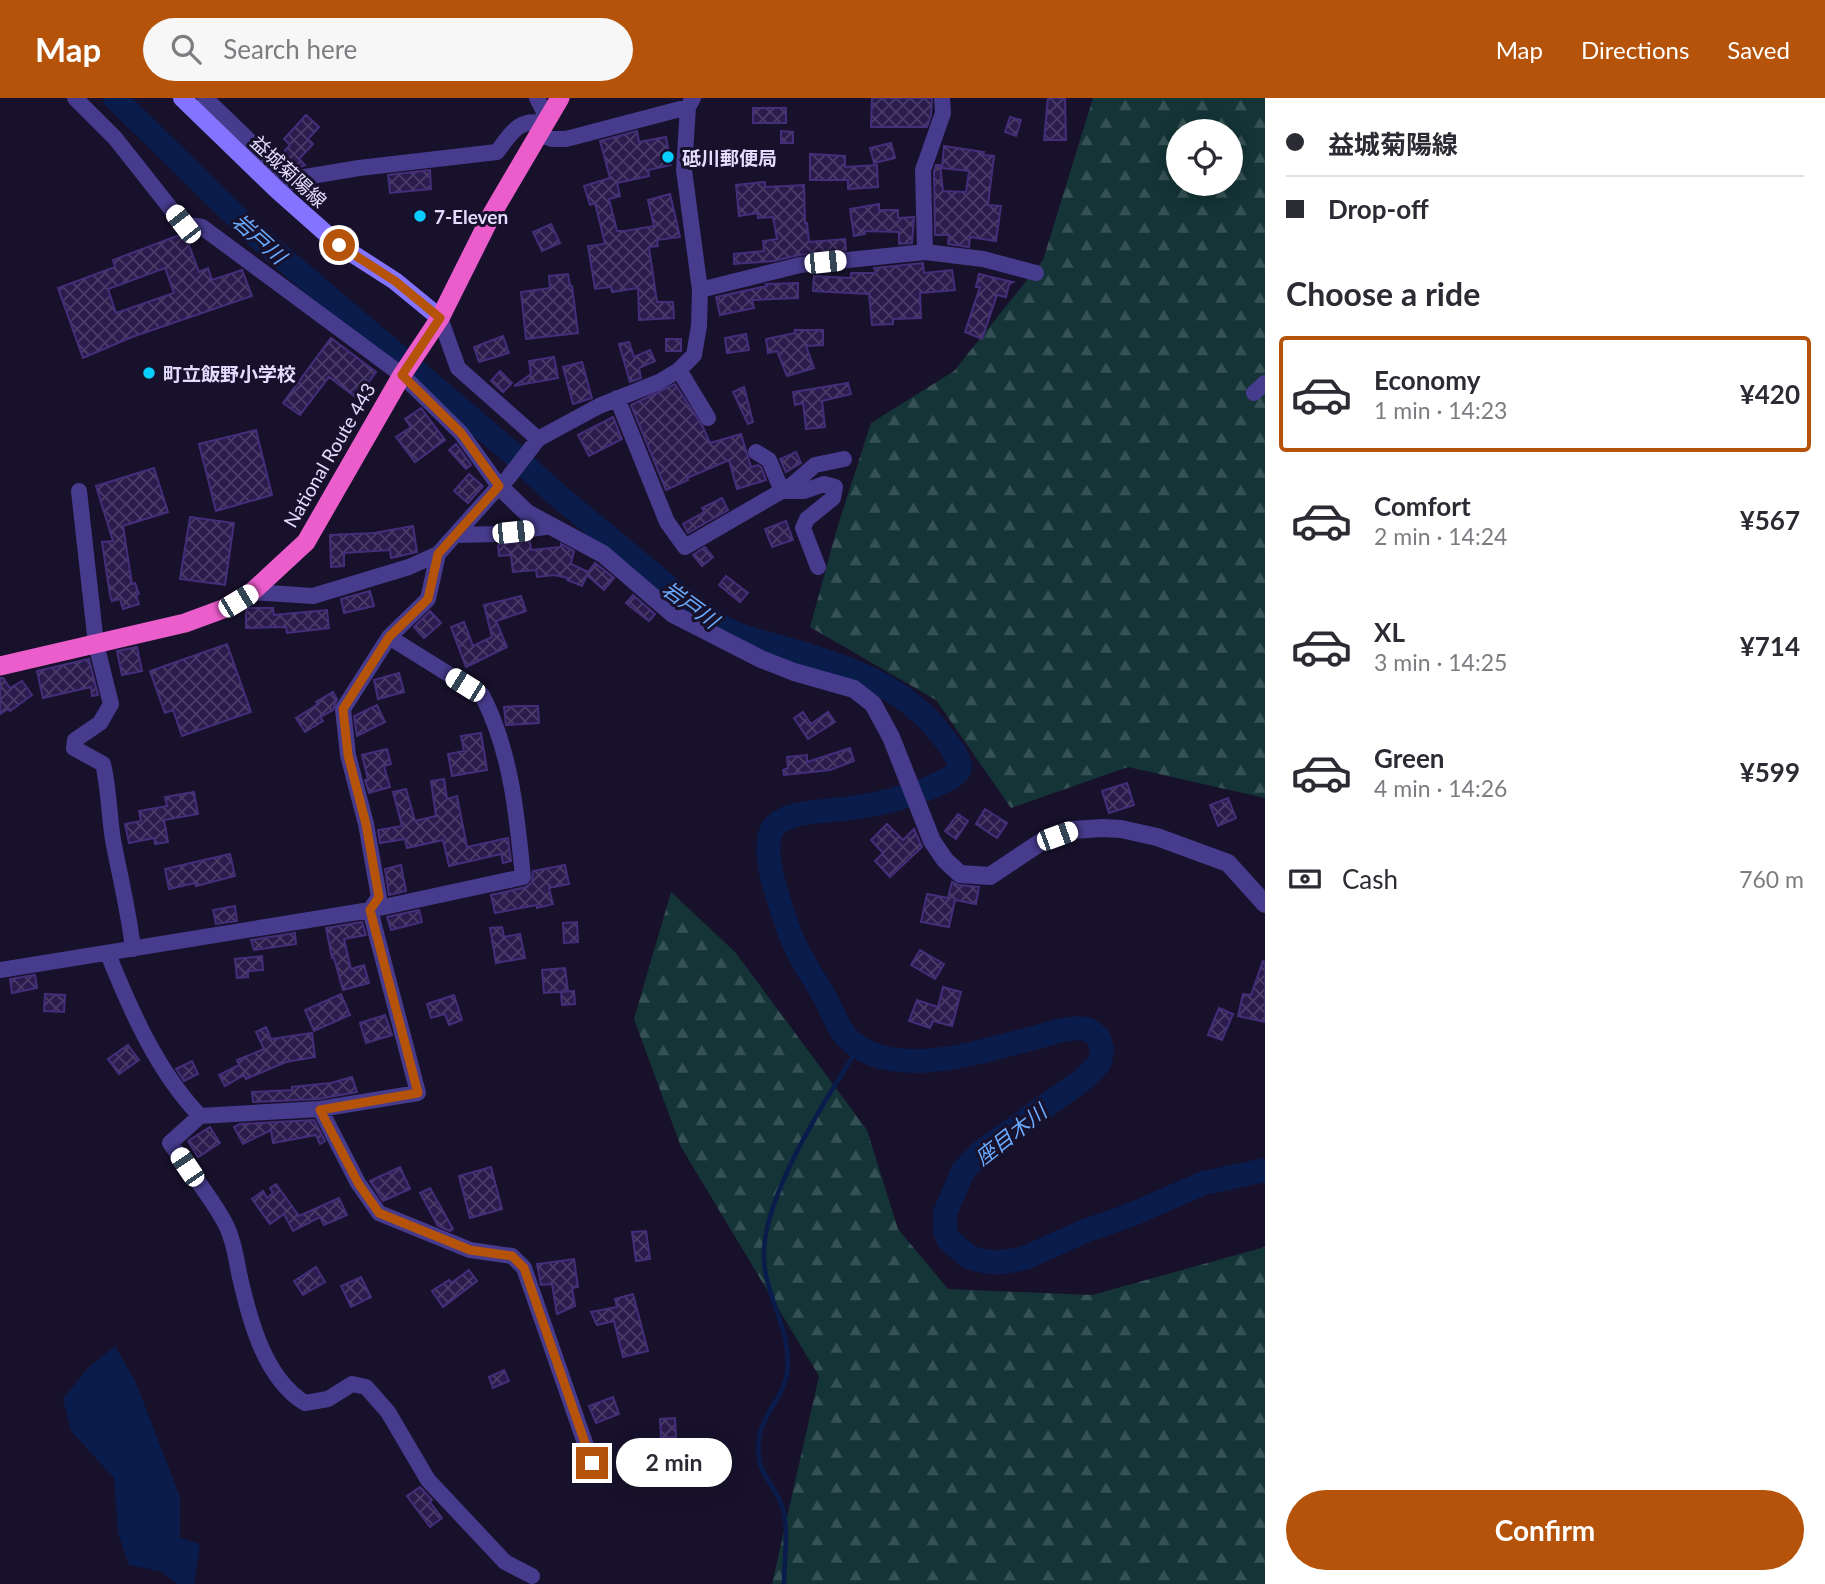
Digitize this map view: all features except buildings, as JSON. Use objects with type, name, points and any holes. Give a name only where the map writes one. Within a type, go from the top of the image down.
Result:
[{"type":"highway","name":"National Route 443","points":[[0,666],[185,624],[223,609],[252,592],[306,542],[402,375],[435,325],[493,212],[560,98]]},
{"type":"main road","name":"益城菊陽線","points":[[182,98],[285,186],[339,245],[395,281],[435,325]]},
{"type":"street","points":[[75,98],[115,138],[183,224],[202,227],[402,375],[461,433],[527,513],[603,554],[673,614],[717,638],[794,673],[854,689],[873,704],[891,737],[932,841],[945,860],[960,874],[989,876],[1041,842],[1073,830],[1121,829],[1157,837],[1228,863],[1265,904]]},
{"type":"street","points":[[205,98],[285,186],[299,178],[359,168],[497,152],[509,135],[524,122],[534,121],[544,126]]},
{"type":"street","points":[[252,592],[313,596],[409,567],[438,554],[504,482],[538,439],[617,398],[659,382],[680,370],[694,355],[699,326],[699,290],[684,170],[690,102],[663,105],[566,139],[552,139],[544,126],[537,98]]},
{"type":"street","points":[[925,252],[923,170],[943,113],[942,98]]},
{"type":"street","points":[[699,290],[800,265],[925,252],[983,259],[1036,272]]},
{"type":"street","points":[[435,325],[458,368],[538,439]]},
{"type":"street","points":[[680,370],[708,418]]},
{"type":"street","points":[[617,398],[667,522],[685,547],[792,485],[815,465],[844,459]]},
{"type":"street","points":[[756,452],[769,460],[782,491]]},
{"type":"street","points":[[782,491],[804,491],[824,484],[835,487],[833,498],[807,519],[803,528],[818,567]]},
{"type":"street","points":[[79,491],[96,644],[111,704],[100,723],[75,740],[74,748],[103,764],[133,948]]},
{"type":"street","points":[[455,535],[499,534],[551,526]]},
{"type":"street","points":[[438,554],[428,599],[389,637],[343,709],[348,755],[366,824],[379,897],[370,910],[418,1093],[320,1110],[200,1116],[170,1143],[225,1224],[234,1246],[247,1305],[261,1345],[278,1377],[293,1396],[305,1403],[328,1399],[352,1384],[366,1387],[388,1412],[428,1480],[505,1562],[532,1576]]},
{"type":"street","points":[[0,970],[370,910],[523,877],[515,795],[490,710],[482,695],[389,637]]},
{"type":"street","points":[[108,954],[133,1016],[183,1098],[200,1116]]},
{"type":"street","points":[[320,1110],[358,1183],[379,1213],[470,1250],[512,1256],[524,1268],[592,1463]]},
{"type":"green space","points":[[1093,98],[1265,98],[1265,798],[1128,767],[1011,808],[936,700],[810,627],[838,525],[871,423],[954,371],[1043,260]]},
{"type":"green space","points":[[671,892],[735,952],[867,1130],[898,1229],[948,1289],[1092,1295],[1265,1247],[1265,1584],[772,1584],[819,1376],[681,1147],[634,1019]]},
{"type":"water","points":[[115,1346],[136,1383],[180,1497],[180,1538],[200,1544],[194,1584],[178,1584],[160,1571],[129,1565],[118,1533],[114,1478],[71,1431],[63,1399],[88,1368]]},
{"type":"waterway","name":"岩戸川","points":[[115,98],[253,233],[680,597],[734,633],[828,662],[892,690],[928,719],[951,748],[960,769],[946,780],[885,802],[789,817],[779,822],[772,830],[768,852],[776,892],[799,954],[843,1033],[853,1043],[872,1054],[895,1060],[944,1059],[1074,1028],[1088,1030],[1099,1038],[1102,1050],[1100,1062],[1085,1078],[981,1152],[963,1171],[945,1213],[945,1232],[949,1240],[969,1257],[987,1262],[1025,1258],[1204,1183],[1265,1170]]},
{"type":"waterway","points":[[784,1584],[785,1517],[781,1502],[760,1464],[759,1457],[764,1421],[784,1384],[788,1358],[783,1329],[766,1272],[766,1234],[773,1207],[798,1150],[859,1047]]},
{"type":"place","name":"砥川郵便局","points":[[668,157]]},
{"type":"place","name":"7-Eleven","points":[[420,216]]},
{"type":"place","name":"町立飯野小学校","points":[[149,373]]},
{"type":"route","points":[[339,245],[395,281],[440,318],[402,375],[461,433],[499,486],[438,554],[428,599],[389,637],[343,709],[348,755],[366,824],[379,897],[370,910],[418,1093],[320,1110],[358,1183],[379,1213],[470,1250],[512,1256],[524,1268],[592,1463]]},
{"type":"water label","name":"座目木川","points":[[1010,1134]]}]
